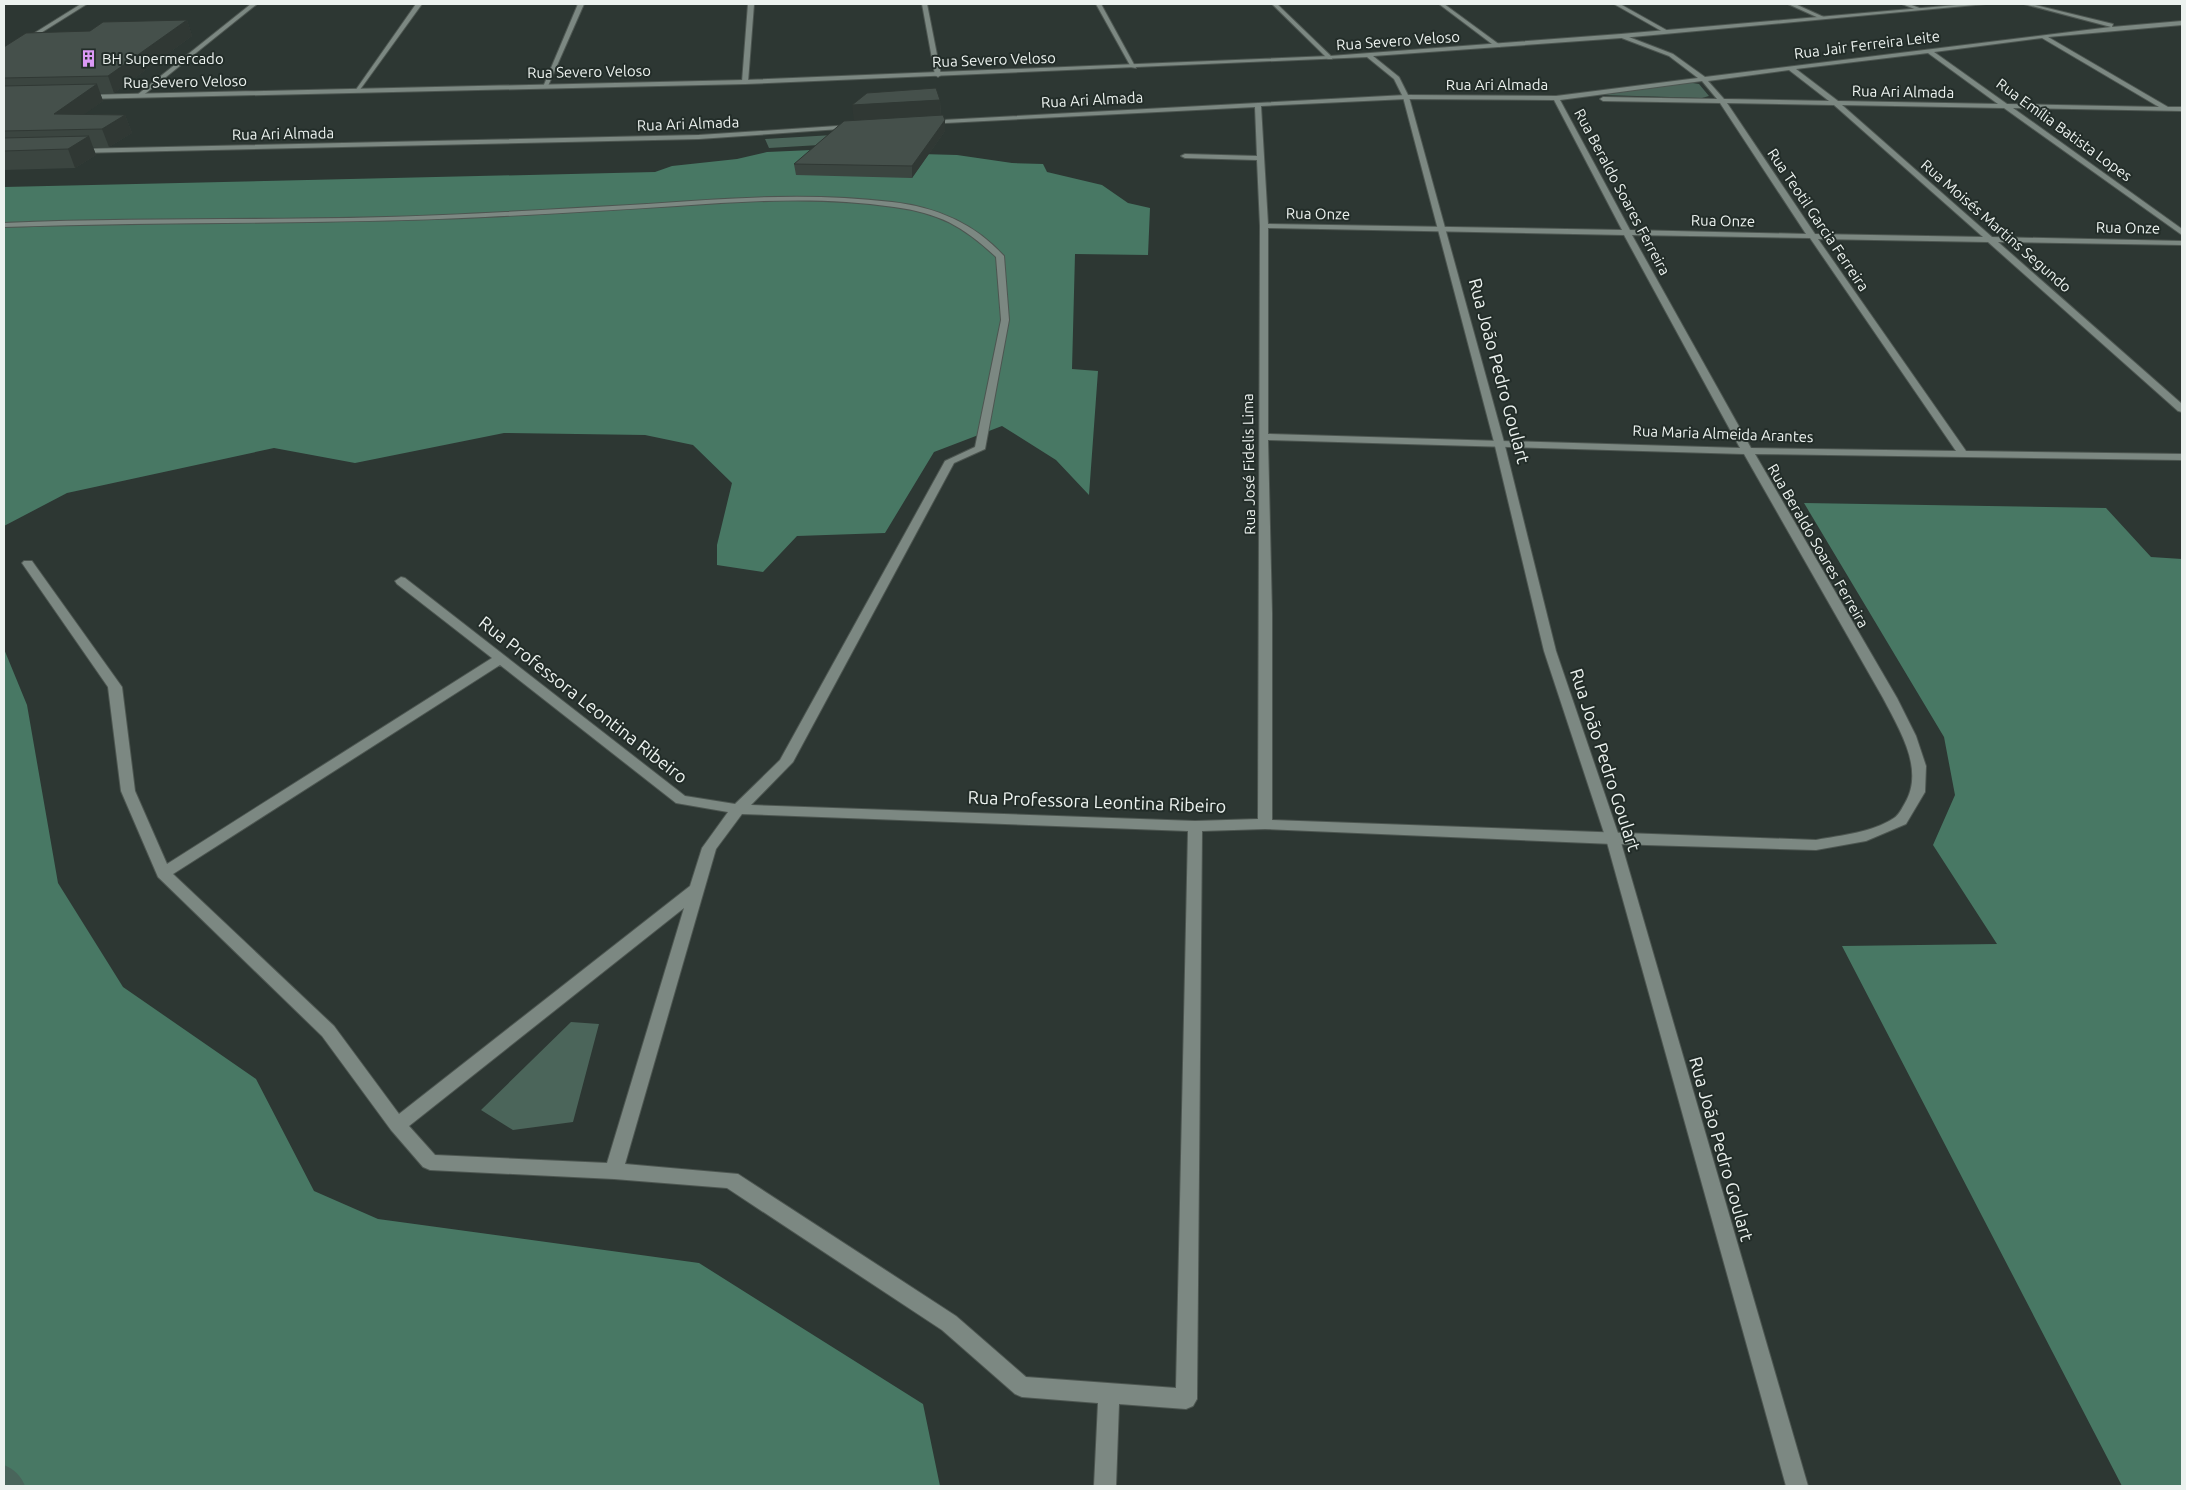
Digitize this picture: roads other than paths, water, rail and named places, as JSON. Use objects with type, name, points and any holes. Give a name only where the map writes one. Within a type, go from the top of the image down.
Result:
[{"type":"street","points":[[4,54],[84,4]]},
{"type":"street","points":[[139,96],[254,4]]},
{"type":"street","points":[[357,90],[419,4]]},
{"type":"street","points":[[545,86],[581,4]]},
{"type":"street","points":[[745,82],[751,4]]},
{"type":"street","points":[[924,4],[938,75]]},
{"type":"street","points":[[1098,4],[1134,67]]},
{"type":"street","points":[[1274,4],[1330,58]]},
{"type":"street","points":[[1441,4],[1498,46]]},
{"type":"street","points":[[1617,4],[1667,32]]},
{"type":"street","points":[[1791,4],[1823,18]]},
{"type":"street","points":[[1905,4],[1919,9]]},
{"type":"street","name":"Rua Severo Veloso","points":[[81,97],[745,82],[1330,58],[1621,36],[1983,4]]},
{"type":"street","points":[[2026,4],[2119,27]]},
{"type":"street","name":"Rua Jair Ferreira Leite","points":[[1556,98],[2042,36],[2119,27],[2182,23]]},
{"type":"street","points":[[2162,24],[2176,30]]},
{"type":"street","name":"Rua Teotil Garcia Ferreira","points":[[1621,36],[1670,55],[1703,78],[1722,101],[1812,236],[1963,454]]},
{"type":"street","points":[[2042,36],[2182,117]]},
{"type":"street","name":"Rua Emília Batista Lopes","points":[[1928,50],[2182,233]]},
{"type":"street","name":"Rua João Pedro Goulart","points":[[1369,56],[1397,78],[1406,97],[1499,442],[1550,651],[1612,839],[1798,1486]]},
{"type":"street","name":"Rua Moisés Martins Segundo","points":[[1790,68],[1836,103],[2182,409]]},
{"type":"street","name":"Rua Ari Almada","points":[[916,123],[1406,97],[2182,109]]},
{"type":"street","name":"Rua Beraldo Soares Ferreira","points":[[1556,98],[1626,233],[1746,451],[1890,698],[1909,736],[1919,766],[1918,792],[1900,820],[1866,836]]},
{"type":"street","name":"Rua José Fidelis Lima","points":[[1258,104],[1264,226],[1265,824]]},
{"type":"street","name":"Rua Ari Almada","points":[[73,151],[699,137],[857,127]]},
{"type":"street","points":[[1185,156],[1261,158]]},
{"type":"street","points":[[4,225],[109,221],[385,220],[570,211],[778,197],[892,204],[935,212],[975,233],[1000,256],[1005,320],[980,449],[950,461],[786,762],[738,809],[709,848],[614,1170]]},
{"type":"street","name":"Rua Onze","points":[[1264,226],[2182,243]]},
{"type":"street","name":"Rua Maria Almeida Arantes","points":[[1263,437],[1499,442],[1746,451],[2182,457]]},
{"type":"street","points":[[28,563],[115,687],[128,791],[163,873],[328,1031],[397,1125],[430,1162],[614,1170],[730,1180],[949,1324],[1022,1387],[1186,1399],[1195,826]]},
{"type":"street","name":"Rua Professora Leontina Ribeiro","points":[[401,581],[681,800],[738,809],[1195,826],[1265,824],[1612,839],[1816,845],[1866,836]]},
{"type":"street","points":[[163,873],[500,659]]},
{"type":"street","points":[[397,1125],[697,889]]},
{"type":"street","points":[[1105,1486],[1109,1394]]},
{"type":"waterway","points":[[4,1476],[14,1486]]},
{"type":"place","name":"BH Supermercado","points":[[88,59]]}]
